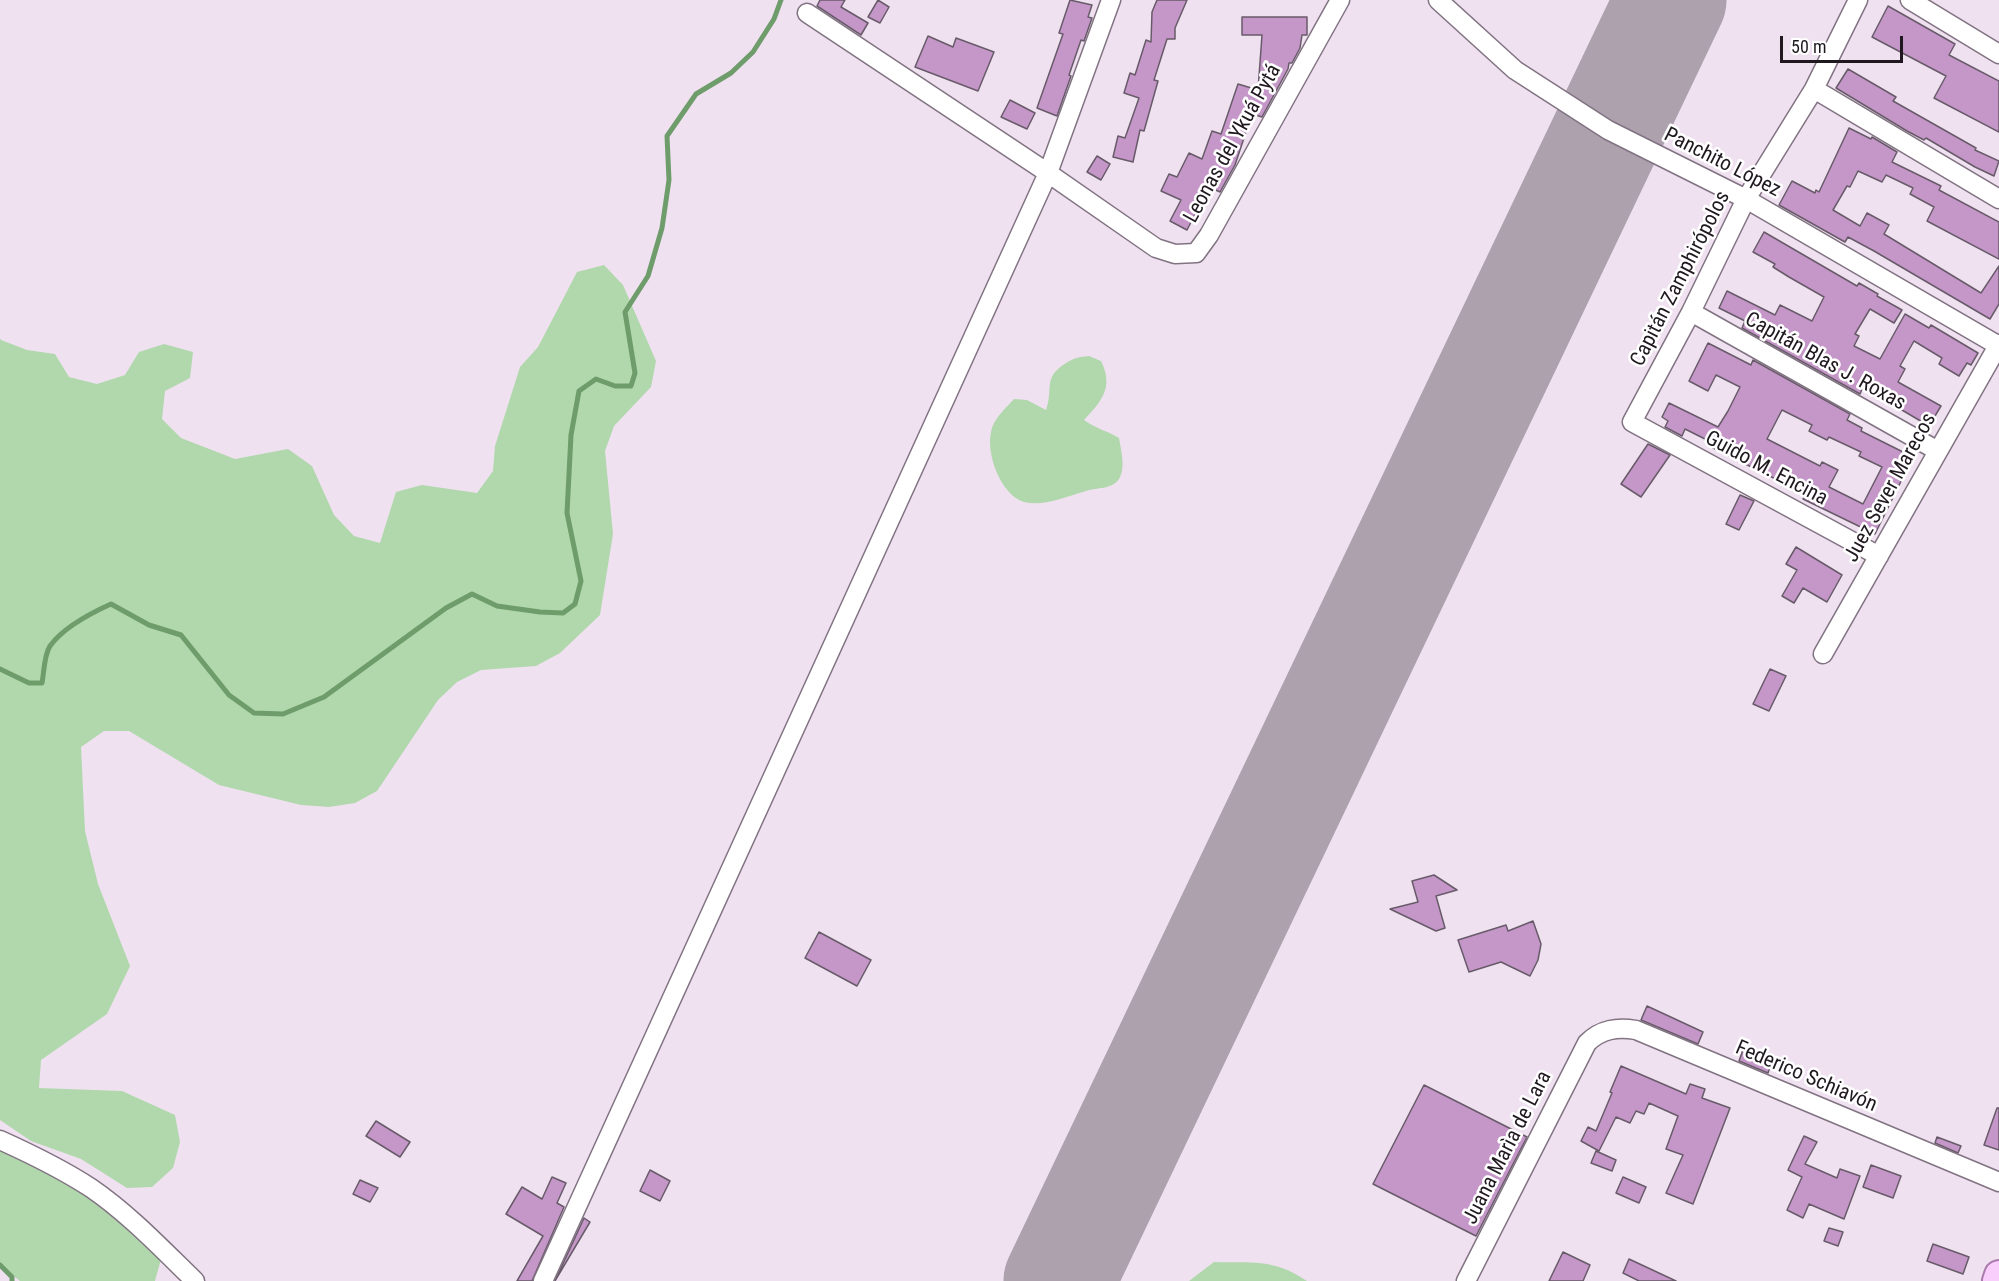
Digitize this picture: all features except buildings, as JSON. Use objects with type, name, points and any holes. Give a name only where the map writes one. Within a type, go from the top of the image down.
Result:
[{"type":"main road","points":[[1997,1281],[1999,1275]]},
{"type":"street","points":[[543,1281],[1048,173],[1111,0]]},
{"type":"street","name":"Leonas del Ykuá Pytá","points":[[1048,173],[1156,248],[1175,254],[1196,253],[1209,235],[1340,0]]},
{"type":"street","name":"Panchito López","points":[[1438,0],[1515,70],[1608,130],[1746,199],[1999,345]]},
{"type":"street","name":"Capitán Zamphirópolos","points":[[1632,422],[1691,312],[1746,199],[1814,89],[1858,0]]},
{"type":"street","points":[[1910,0],[1999,54]]},
{"type":"street","points":[[807,13],[1048,173]]},
{"type":"street","points":[[1814,89],[1999,199]]},
{"type":"street","name":"Capitán Blas J. Roxas","points":[[1691,312],[1938,450]]},
{"type":"street","name":"Juez Sever Marecos","points":[[1823,654],[1999,345]]},
{"type":"street","name":"Guido M. Encina","points":[[1632,422],[1879,555]]},
{"type":"street","name":"Federico Schiavón","points":[[1593,1036],[1606,1030],[1620,1028],[1636,1030],[1999,1182]]},
{"type":"street","name":"Juana Marìa de Lara","points":[[1466,1281],[1587,1043],[1593,1036]]},
{"type":"street","points":[[0,1140],[45,1160],[92,1188],[133,1221],[195,1281]]},
{"type":"green space","points":[[604,265],[623,285],[656,361],[651,387],[614,426],[605,451],[613,534],[600,615],[560,653],[536,666],[481,670],[457,682],[438,700],[377,791],[355,803],[329,807],[301,805],[219,785],[129,731],[104,731],[81,747],[85,831],[98,884],[130,966],[107,1014],[41,1060],[39,1088],[122,1091],[175,1115],[180,1142],[173,1168],[152,1187],[127,1188],[81,1159],[31,1141],[0,1120],[0,338],[27,350],[55,354],[69,377],[97,384],[125,375],[139,352],[164,344],[193,352],[190,378],[165,391],[162,419],[181,438],[235,459],[288,449],[312,466],[334,515],[354,536],[380,543],[396,492],[422,485],[477,493],[493,471],[495,446],[520,367],[538,347],[577,272]]},
{"type":"green space","points":[[1089,356],[1101,361],[1105,370],[1106,386],[1101,400],[1084,420],[1119,438],[1122,459],[1121,475],[1116,483],[1108,487],[1047,502],[1024,502],[1008,491],[997,473],[990,441],[994,423],[1014,399],[1027,400],[1046,410],[1051,379],[1054,374],[1066,363],[1079,357]]},
{"type":"green space","points":[[0,1142],[156,1230],[170,1245],[161,1259],[155,1281],[20,1281],[0,1265]]},
{"type":"green space","points":[[1214,1262],[1251,1262],[1273,1265],[1284,1268],[1307,1281],[1189,1281]]},
{"type":"waterway","points":[[0,669],[29,683],[42,683],[46,654],[56,639],[78,622],[111,604],[149,625],[181,635],[229,695],[254,713],[283,714],[324,697],[446,608],[472,594],[497,606],[540,612],[563,613],[575,604],[581,581],[567,513],[571,435],[579,391],[596,379],[615,386],[631,386],[635,373],[625,312],[648,276],[662,228],[669,180],[667,136],[696,94],[731,73],[753,52],[774,19],[781,0]]},
{"type":"waterway","points":[[0,1265],[12,1277],[12,1281]]},
{"type":"runway","points":[[1059,1281],[1671,0]]}]
